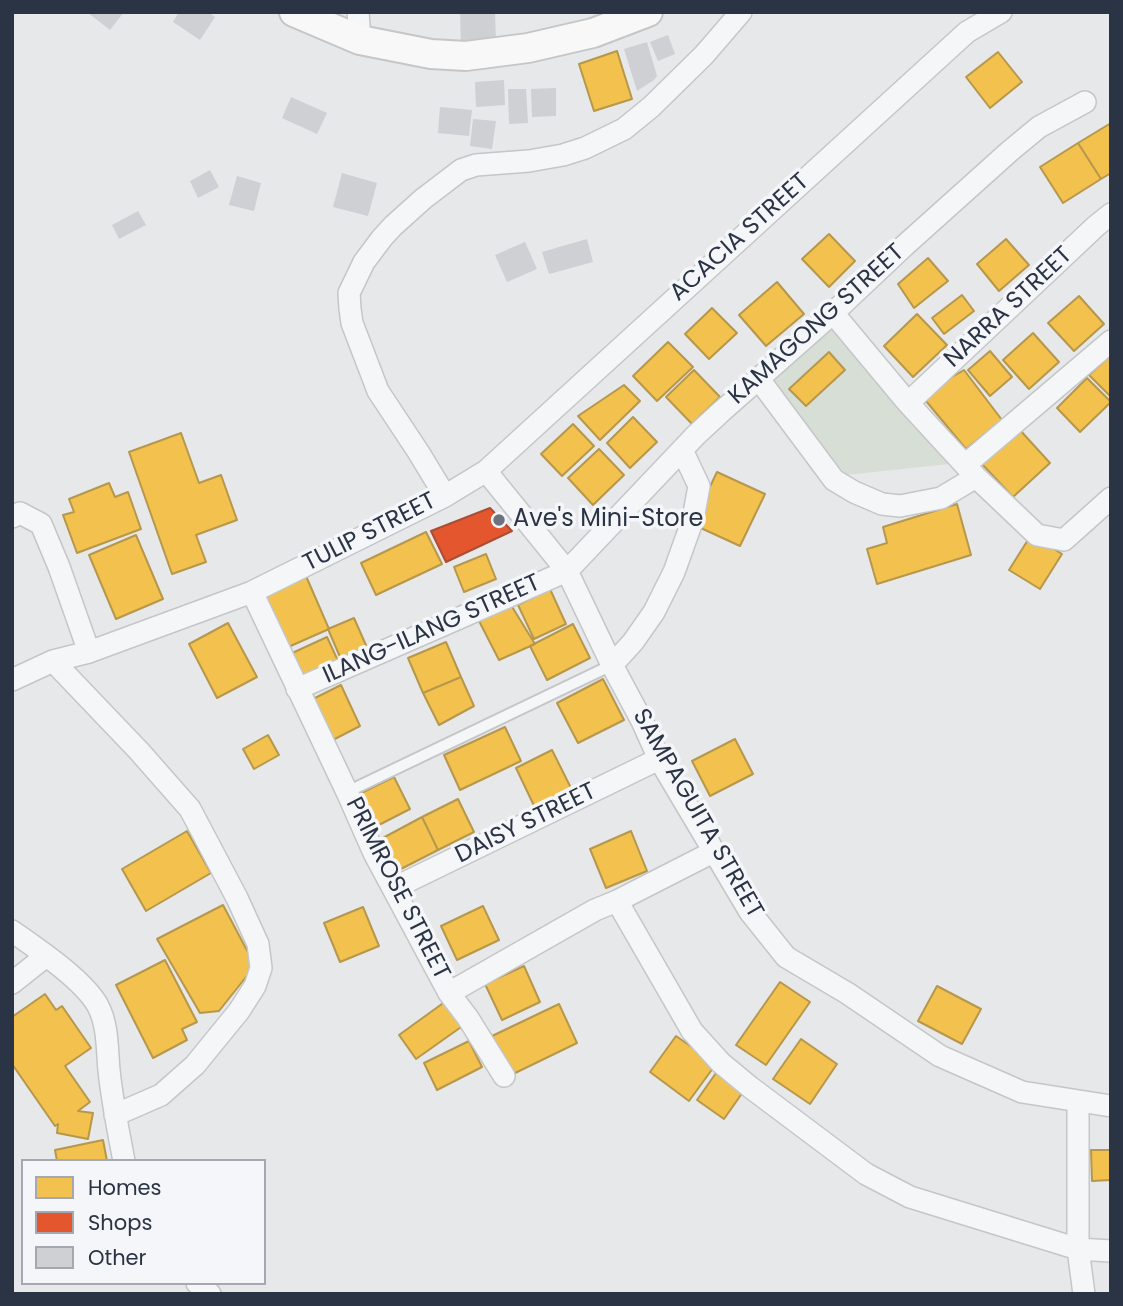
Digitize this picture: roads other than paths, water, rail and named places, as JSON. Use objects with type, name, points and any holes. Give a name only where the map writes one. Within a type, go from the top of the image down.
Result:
[{"type":"street","points":[[294,12],[359,26],[431,54],[466,56],[528,48],[593,33],[648,12]]},
{"type":"street","points":[[445,496],[378,391],[352,323],[349,293],[364,262],[393,226],[461,170],[476,165],[563,155],[585,148],[624,129],[652,107],[704,55],[741,12]]},
{"type":"street","name":"ACACIA STREET","points":[[486,471],[967,32],[1001,12]]},
{"type":"street","name":"KAMAGONG STREET","points":[[567,571],[682,450],[758,378],[1010,151],[1039,127],[1086,102]]},
{"type":"street","name":"NARRA STREET","points":[[908,403],[1111,214]]},
{"type":"street","points":[[833,313],[908,403],[1037,535],[1064,540],[1111,498]]},
{"type":"street","points":[[758,378],[834,480],[854,492],[882,503],[900,506],[941,498],[1111,341]]},
{"type":"street","points":[[612,664],[633,642],[654,612],[674,572],[693,519],[699,486],[682,450]]},
{"type":"street","name":"TULIP STREET","points":[[12,680],[53,661],[89,652],[252,592],[445,496],[486,471]]},
{"type":"street","name":"SAMPAGUITA STREET","points":[[486,471],[567,571],[659,759],[750,912],[786,957],[847,993],[940,1056],[1022,1092],[1111,1106]]},
{"type":"street","points":[[12,517],[19,513],[41,524],[89,652]]},
{"type":"street","name":"ILANG-ILANG STREET","points":[[297,689],[567,571]]},
{"type":"street","name":"PRIMROSE STREET","points":[[252,592],[374,853],[449,992],[595,910],[713,852]]},
{"type":"street","points":[[53,661],[191,809],[258,944],[261,968],[255,986],[195,1066],[160,1095],[115,1115]]},
{"type":"street","name":"DAISY STREET","points":[[394,888],[659,759]]},
{"type":"street","points":[[617,901],[692,1031],[721,1063],[866,1174],[910,1197],[1078,1249],[1111,1251]]},
{"type":"street","points":[[12,931],[79,984],[98,1005],[106,1029],[115,1115],[124,1159]]},
{"type":"street","points":[[12,983],[46,956]]},
{"type":"street","points":[[449,992],[504,1076]]},
{"type":"street","points":[[1078,1101],[1078,1249],[1084,1294]]},
{"type":"lane","points":[[347,792],[612,664]]},
{"type":"place","name":"Ave's Mini-Store","points":[[499,520]]}]
